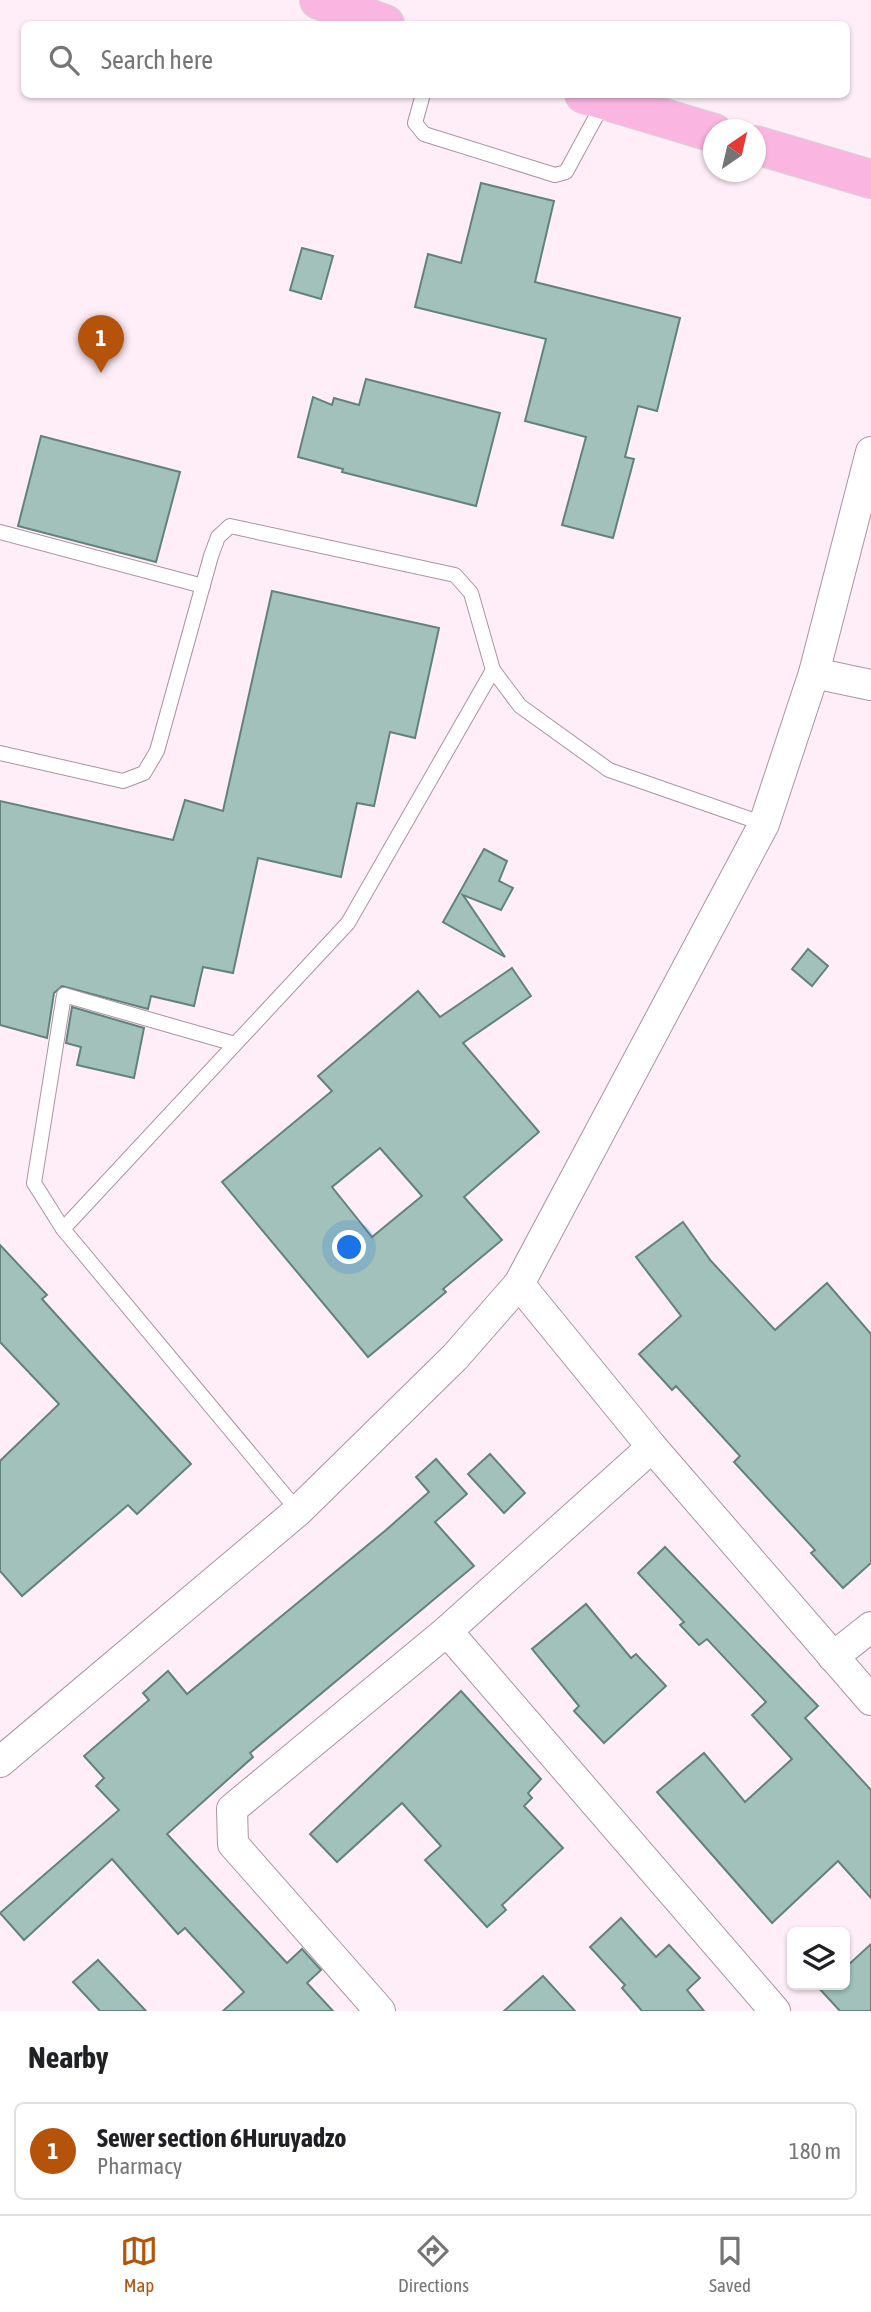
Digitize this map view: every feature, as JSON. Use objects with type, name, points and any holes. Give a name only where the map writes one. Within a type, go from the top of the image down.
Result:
[{"type":"main road","points":[[319,0],[377,21]]},
{"type":"main road","points":[[594,98],[703,130]]},
{"type":"main road","points":[[766,148],[871,179]]},
{"type":"street","points":[[0,1762],[298,1511],[455,1357],[519,1284],[764,824],[814,673],[871,452]]},
{"type":"street","points":[[814,673],[871,685]]},
{"type":"street","points":[[519,1284],[652,1447],[871,1700]]},
{"type":"street","points":[[380,2011],[233,1844],[232,1809],[447,1630],[652,1447]]},
{"type":"street","points":[[833,1657],[871,1628]]},
{"type":"street","points":[[447,1630],[775,2011]]},
{"type":"lane","points":[[422,98],[415,123],[424,134],[555,175],[566,172],[594,98]]},
{"type":"lane","points":[[0,753],[123,781],[144,773],[157,751],[218,537],[230,526],[455,575],[471,593],[493,670],[520,706],[609,770],[764,824]]},
{"type":"lane","points":[[0,532],[203,586]]},
{"type":"lane","points":[[63,1229],[348,923],[493,670]]},
{"type":"lane","points":[[235,1044],[64,995],[34,1183],[63,1229],[298,1511]]},
{"type":"building","points":[[481,183],[554,201],[535,282],[680,318],[657,411],[638,406],[625,457],[634,459],[613,538],[562,525],[586,437],[525,421],[546,339],[415,307],[428,254],[461,263]]},
{"type":"building","points":[[302,248],[333,256],[321,299],[290,290]]},
{"type":"building","points":[[366,379],[500,413],[476,506],[342,472],[343,469],[298,457],[313,397],[332,405],[334,398],[359,405]]},
{"type":"building","points":[[41,436],[180,472],[156,562],[18,526]]},
{"type":"building","points":[[272,591],[439,628],[415,738],[390,732],[374,806],[357,803],[341,877],[258,858],[233,973],[203,967],[194,1006],[151,996],[148,1009],[62,986],[54,993],[47,1038],[0,1025],[0,801],[173,840],[185,800],[223,811]]},
{"type":"building","points":[[484,849],[507,861],[499,881],[513,888],[501,910],[463,895],[505,957],[443,922]]},
{"type":"building","points":[[808,949],[828,966],[812,986],[792,969]]},
{"type":"building","points":[[512,968],[531,996],[463,1043],[539,1132],[464,1197],[502,1240],[443,1289],[446,1292],[368,1357],[222,1182],[332,1091],[318,1076],[418,991],[440,1017]],"holes":[[[380,1148],[422,1196],[372,1237],[332,1187]]]},
{"type":"building","points":[[72,1007],[144,1028],[134,1078],[77,1065],[81,1047],[66,1043]]},
{"type":"building","points":[[683,1222],[711,1261],[775,1330],[827,1283],[871,1334],[871,1563],[843,1588],[811,1553],[815,1550],[734,1462],[740,1456],[676,1386],[672,1390],[639,1354],[681,1316],[636,1257]]},
{"type":"building","points":[[0,1245],[47,1295],[42,1299],[191,1464],[137,1514],[128,1505],[22,1596],[0,1571],[0,1461],[59,1404],[0,1342]]},
{"type":"building","points":[[490,1454],[525,1493],[504,1513],[468,1474]]},
{"type":"building","points":[[436,1459],[467,1494],[435,1522],[474,1566],[250,1753],[253,1757],[167,1834],[287,1963],[302,1949],[321,1970],[307,1983],[333,2011],[223,2011],[244,1992],[185,1928],[178,1934],[112,1859],[24,1940],[0,1913],[119,1810],[96,1786],[104,1778],[84,1756],[149,1700],[143,1693],[168,1671],[187,1694],[386,1530],[429,1492],[416,1477]]},
{"type":"building","points":[[665,1547],[818,1706],[805,1718],[871,1790],[871,1898],[838,1861],[772,1923],[657,1792],[704,1753],[745,1802],[792,1759],[752,1715],[766,1702],[707,1639],[699,1645],[680,1625],[684,1622],[638,1573]]},
{"type":"building","points":[[586,1604],[631,1658],[636,1654],[666,1686],[604,1743],[574,1711],[579,1706],[532,1649]]},
{"type":"building","points":[[461,1691],[541,1779],[528,1793],[532,1798],[524,1806],[563,1848],[502,1905],[506,1910],[487,1927],[425,1860],[441,1846],[402,1803],[337,1862],[310,1834]]},
{"type":"building","points":[[621,1918],[656,1957],[669,1945],[700,1978],[687,1990],[704,2011],[642,2011],[622,1988],[625,1985],[590,1947]]},
{"type":"building","points":[[871,1944],[871,2011],[840,2011],[821,1990],[850,1990],[850,1963]]},
{"type":"building","points":[[98,1960],[146,2011],[100,2011],[73,1982]]},
{"type":"building","points":[[543,1976],[575,2011],[504,2011]]},
{"type":"place","name":"Sewer section 6Huruyadzo","points":[[101,373]]}]
